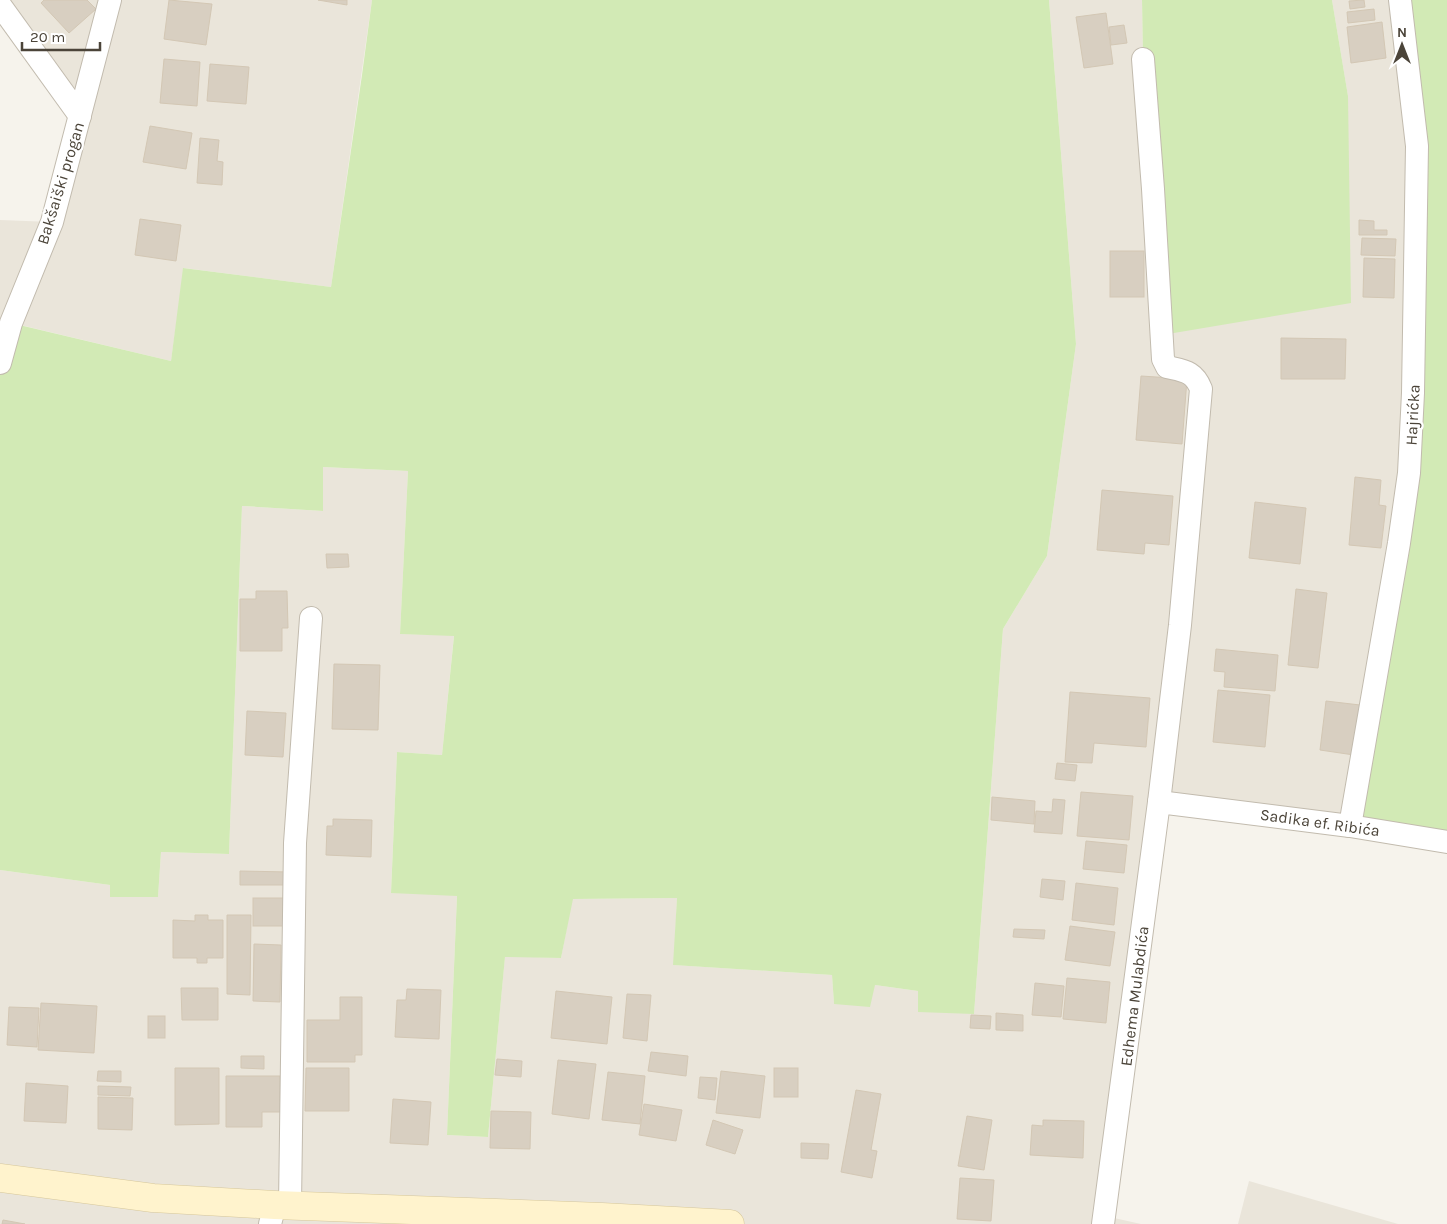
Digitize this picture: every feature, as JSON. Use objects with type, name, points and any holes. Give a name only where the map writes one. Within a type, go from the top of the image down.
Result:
[{"type":"street","name":"Bakšaiški progan","points":[[0,363],[12,323],[52,222],[110,0]]},
{"type":"street","name":"Hajrićka","points":[[1350,826],[1398,552],[1409,473],[1413,393],[1417,146],[1400,0]]},
{"type":"street","points":[[0,5],[80,116]]},
{"type":"street","name":"Edhema Mulabdića","points":[[1103,1224],[1159,802],[1180,625],[1201,389],[1197,379],[1190,373],[1167,367],[1163,359],[1143,59]]},
{"type":"street","points":[[278,1211],[295,843],[311,618]]},
{"type":"street","name":"Sadika ef. Ribića","points":[[1159,802],[1350,826],[1447,842]]},
{"type":"street","points":[[0,1178],[153,1198],[278,1211],[602,1217],[730,1224]]},
{"type":"shaded area","points":[[0,0],[372,0],[331,287],[184,268],[171,361],[12,323],[0,363],[0,220],[52,222],[80,116]]},
{"type":"shaded area","points":[[1049,0],[1142,0],[1143,59],[1348,96],[1332,0],[1400,0],[1417,146],[1413,393],[1350,826],[1159,802],[1105,1216],[1141,1224],[0,1224],[0,870],[110,885],[110,896],[158,897],[161,852],[229,854],[242,506],[322,511],[323,467],[408,471],[400,634],[454,635],[442,755],[397,752],[391,892],[457,895],[447,1135],[488,1137],[505,956],[561,958],[572,899],[677,898],[674,965],[832,975],[834,1004],[875,985],[918,991],[974,1014],[1003,629],[1047,556],[1076,344]]},
{"type":"shaded area","points":[[1249,1181],[1398,1224],[1238,1224]]},
{"type":"green space","points":[[372,0],[1049,0],[1076,344],[1047,556],[1003,629],[974,1014],[918,1012],[918,991],[875,985],[870,1007],[834,1004],[832,975],[673,965],[677,898],[573,899],[561,958],[505,957],[488,1137],[447,1135],[457,896],[391,893],[397,752],[442,755],[454,636],[400,634],[408,471],[323,467],[323,511],[242,506],[229,854],[161,852],[158,897],[110,897],[110,885],[0,870],[0,363],[11,323],[171,361],[183,268],[331,287]]},
{"type":"green space","points":[[1142,0],[1332,0],[1348,96],[1351,303],[1162,335],[1143,59]]},
{"type":"green space","points":[[1400,0],[1447,0],[1447,842],[1350,826],[1399,543],[1417,146]]},
{"type":"building","points":[[44,0],[87,0],[96,9],[69,33],[41,3]]},
{"type":"building","points":[[169,0],[212,4],[206,45],[164,39]]},
{"type":"building","points":[[318,0],[347,0],[347,5]]},
{"type":"building","points":[[1364,0],[1365,7],[1350,9],[1349,1]]},
{"type":"building","points":[[1374,9],[1375,20],[1348,23],[1347,12]]},
{"type":"building","points":[[1106,13],[1113,64],[1084,68],[1076,17]]},
{"type":"building","points":[[1382,22],[1386,58],[1351,63],[1347,27]]},
{"type":"building","points":[[1124,25],[1127,43],[1111,45],[1109,27]]},
{"type":"building","points":[[164,59],[200,62],[197,106],[160,103]]},
{"type":"building","points":[[210,64],[249,67],[246,104],[207,101]]},
{"type":"building","points":[[150,126],[192,133],[186,169],[143,162]]},
{"type":"building","points":[[200,138],[219,140],[217,161],[223,162],[222,185],[197,183]]},
{"type":"building","points":[[140,219],[181,225],[176,261],[135,255]]},
{"type":"building","points":[[1359,220],[1374,221],[1374,230],[1387,230],[1387,235],[1359,235]]},
{"type":"building","points":[[1362,238],[1396,239],[1395,256],[1361,255]]},
{"type":"building","points":[[1110,251],[1144,251],[1144,297],[1110,297]]},
{"type":"building","points":[[1364,258],[1395,259],[1394,298],[1363,297]]},
{"type":"building","points":[[1281,338],[1346,339],[1345,379],[1281,379]]},
{"type":"building","points":[[1141,376],[1187,379],[1182,444],[1136,440]]},
{"type":"building","points":[[1355,477],[1381,480],[1379,505],[1386,506],[1381,548],[1349,545]]},
{"type":"building","points":[[1102,490],[1173,496],[1169,545],[1145,543],[1144,554],[1097,550]]},
{"type":"building","points":[[1255,502],[1306,508],[1300,564],[1249,558]]},
{"type":"building","points":[[326,554],[348,554],[349,567],[327,568]]},
{"type":"building","points":[[1296,589],[1327,593],[1318,668],[1288,665]]},
{"type":"building","points":[[256,591],[287,591],[288,628],[282,628],[282,651],[240,651],[240,599],[256,599]]},
{"type":"building","points":[[1216,649],[1278,655],[1275,691],[1224,687],[1225,672],[1214,671]]},
{"type":"building","points":[[334,664],[380,665],[378,730],[332,729]]},
{"type":"building","points":[[1218,690],[1270,695],[1265,747],[1213,742]]},
{"type":"building","points":[[1070,692],[1150,698],[1146,747],[1094,743],[1092,763],[1065,762]]},
{"type":"building","points":[[1326,701],[1360,705],[1354,755],[1320,750]]},
{"type":"building","points":[[247,711],[286,713],[283,757],[245,755]]},
{"type":"building","points":[[1057,763],[1077,765],[1075,781],[1055,779]]},
{"type":"building","points":[[1081,792],[1133,796],[1129,840],[1077,836]]},
{"type":"building","points":[[992,797],[1035,801],[1034,824],[991,820]]},
{"type":"building","points":[[1053,799],[1065,800],[1062,834],[1034,832],[1036,811],[1052,812]]},
{"type":"building","points":[[333,819],[372,820],[371,857],[326,855],[327,826],[333,826]]},
{"type":"building","points":[[1086,841],[1127,845],[1124,873],[1083,869]]},
{"type":"building","points":[[240,871],[289,872],[289,885],[240,885]]},
{"type":"building","points":[[1042,879],[1065,881],[1063,900],[1040,897]]},
{"type":"building","points":[[1076,883],[1118,888],[1114,925],[1072,920]]},
{"type":"building","points":[[253,898],[286,898],[286,926],[253,926]]},
{"type":"building","points":[[195,915],[208,915],[208,920],[223,920],[223,958],[207,958],[207,963],[197,963],[197,958],[173,958],[173,920],[195,921]]},
{"type":"building","points":[[227,915],[251,915],[250,995],[227,994]]},
{"type":"building","points":[[1070,926],[1115,932],[1110,966],[1065,960]]},
{"type":"building","points":[[1014,929],[1045,930],[1044,939],[1013,937]]},
{"type":"building","points":[[254,944],[281,945],[280,1002],[253,1001]]},
{"type":"building","points":[[1067,978],[1110,982],[1106,1023],[1063,1019]]},
{"type":"building","points":[[1035,983],[1064,986],[1061,1017],[1032,1015]]},
{"type":"building","points":[[181,988],[218,988],[218,1020],[182,1020]]},
{"type":"building","points":[[407,989],[441,990],[439,1039],[395,1037],[397,1000],[406,1000]]},
{"type":"building","points":[[556,991],[612,997],[607,1044],[551,1038]]},
{"type":"building","points":[[627,994],[651,995],[647,1041],[623,1038]]},
{"type":"building","points":[[340,997],[362,997],[362,1055],[355,1055],[355,1062],[307,1062],[307,1020],[340,1020]]},
{"type":"building","points":[[41,1003],[97,1006],[94,1053],[38,1050]]},
{"type":"building","points":[[9,1007],[39,1008],[37,1047],[7,1045]]},
{"type":"building","points":[[996,1013],[1023,1015],[1023,1031],[996,1030]]},
{"type":"building","points":[[971,1015],[991,1016],[990,1029],[970,1028]]},
{"type":"building","points":[[148,1016],[165,1016],[165,1038],[148,1038]]},
{"type":"building","points":[[651,1052],[688,1056],[686,1076],[648,1071]]},
{"type":"building","points":[[241,1056],[264,1056],[264,1069],[241,1068]]},
{"type":"building","points":[[497,1059],[522,1061],[521,1077],[495,1075]]},
{"type":"building","points":[[558,1060],[596,1064],[589,1119],[552,1114]]},
{"type":"building","points":[[175,1068],[219,1068],[219,1124],[175,1125]]},
{"type":"building","points":[[306,1068],[349,1068],[349,1111],[305,1111]]},
{"type":"building","points":[[774,1068],[798,1068],[798,1097],[774,1097]]},
{"type":"building","points":[[98,1071],[121,1071],[121,1082],[97,1081]]},
{"type":"building","points":[[721,1071],[765,1076],[760,1118],[716,1113]]},
{"type":"building","points":[[608,1072],[645,1076],[640,1124],[602,1120]]},
{"type":"building","points":[[226,1076],[280,1076],[280,1112],[262,1112],[262,1127],[226,1127]]},
{"type":"building","points":[[700,1077],[717,1078],[715,1100],[698,1098]]},
{"type":"building","points":[[26,1083],[68,1086],[66,1123],[24,1121]]},
{"type":"building","points":[[98,1086],[131,1087],[130,1096],[98,1095]]},
{"type":"building","points":[[856,1090],[881,1094],[871,1150],[877,1151],[872,1178],[841,1172]]},
{"type":"building","points":[[98,1097],[133,1098],[132,1130],[98,1129]]},
{"type":"building","points":[[393,1099],[431,1102],[428,1145],[390,1143]]},
{"type":"building","points":[[644,1104],[682,1110],[676,1141],[639,1135]]},
{"type":"building","points":[[491,1111],[531,1112],[530,1149],[490,1148]]},
{"type":"building","points":[[967,1116],[992,1120],[984,1170],[958,1166]]},
{"type":"building","points":[[713,1120],[743,1130],[735,1154],[706,1145]]},
{"type":"building","points":[[1043,1120],[1084,1121],[1083,1158],[1030,1155],[1032,1125],[1043,1126]]},
{"type":"building","points":[[801,1143],[829,1144],[828,1159],[801,1158]]},
{"type":"building","points":[[960,1178],[994,1180],[991,1221],[957,1219]]},
{"type":"building","points":[[3,1220],[25,1224],[2,1224]]}]
